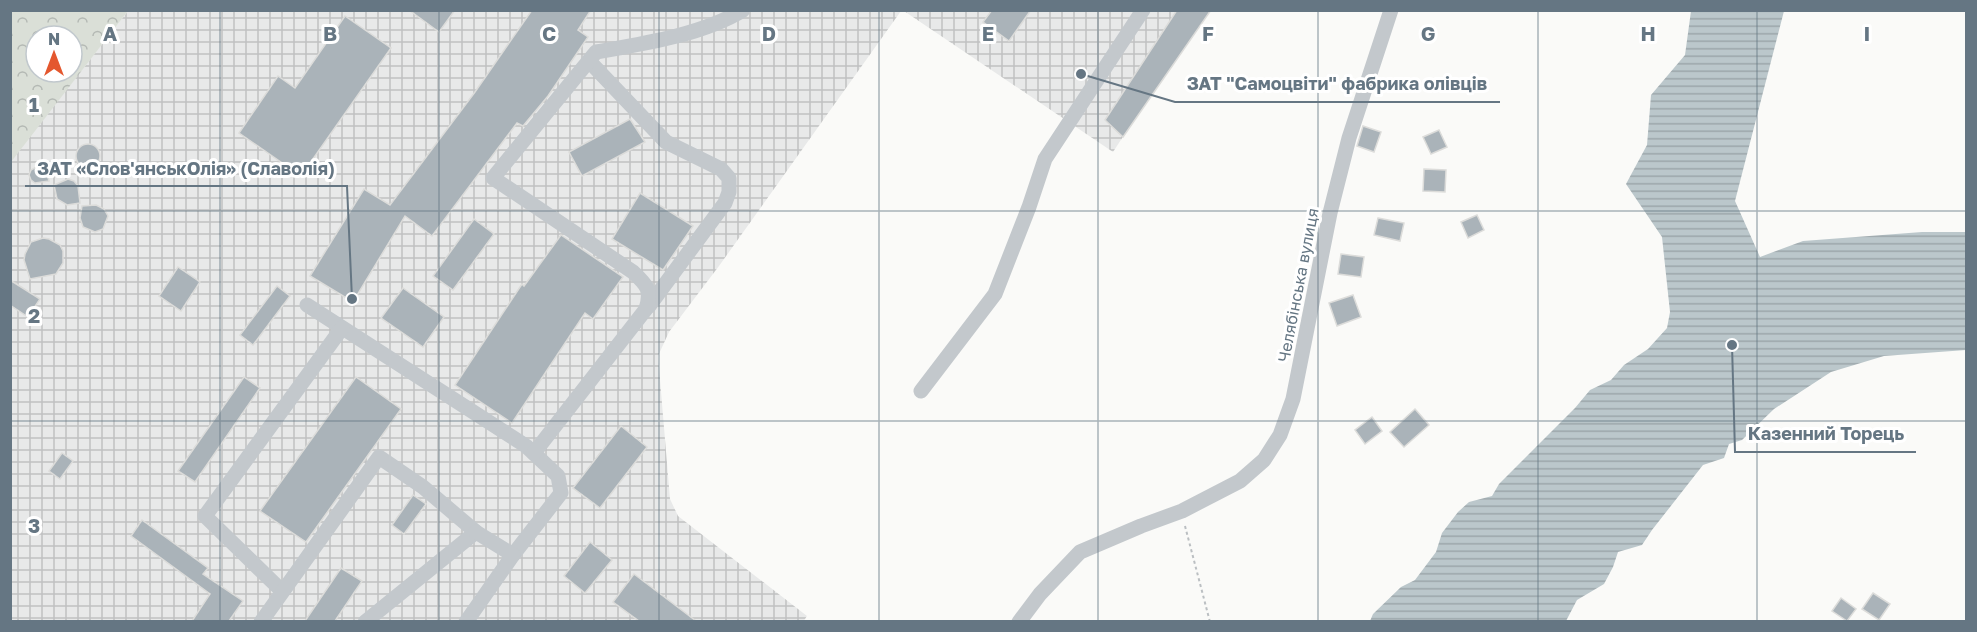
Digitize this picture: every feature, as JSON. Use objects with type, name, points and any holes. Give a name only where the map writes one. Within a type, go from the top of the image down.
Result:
[{"type":"street","points":[[646,309],[650,296],[644,282],[633,272],[493,178],[596,52],[654,42],[728,19],[742,10]]},
{"type":"street","points":[[921,391],[995,294],[1045,159],[1143,10]]},
{"type":"street","name":"Челябінська вулиця","points":[[1019,621],[1040,594],[1080,552],[1182,511],[1240,481],[1264,460],[1280,435],[1293,399],[1316,278],[1349,138],[1390,15]]},
{"type":"street","points":[[534,453],[646,309],[725,202],[729,192],[729,178],[722,169],[666,142],[589,61]]},
{"type":"street","points":[[307,305],[526,446],[558,476],[561,493],[466,621]]},
{"type":"street","points":[[282,591],[205,516],[342,328]]},
{"type":"street","points":[[261,621],[379,457],[423,487],[476,532],[513,555]]},
{"type":"street","points":[[365,621],[476,532]]},
{"type":"path","points":[[1182,511],[1210,621]]},
{"type":"shaded area","points":[[128,11],[901,11],[719,266],[669,332],[658,356],[670,499],[678,516],[807,616],[803,622],[11,621],[10,162],[71,84],[84,84],[84,67]]},
{"type":"shaded area","points":[[904,11],[1205,11],[1113,152]]},
{"type":"shaded area","points":[[1691,11],[1784,11],[1735,201],[1760,257],[1803,241],[1922,232],[1966,232],[1966,350],[1884,356],[1831,372],[1774,409],[1742,440],[1729,444],[1724,458],[1703,465],[1642,545],[1618,552],[1604,584],[1577,600],[1566,621],[1370,621],[1373,614],[1401,587],[1415,580],[1436,552],[1442,533],[1458,512],[1469,502],[1492,496],[1499,484],[1590,390],[1611,380],[1624,365],[1648,349],[1667,328],[1670,312],[1662,237],[1626,184],[1647,145],[1651,95],[1685,55]]},
{"type":"green space","points":[[10,11],[128,11],[84,68],[84,24],[24,24],[24,84],[71,84],[11,162]]},
{"type":"building","points":[[409,10],[455,10],[439,32]]},
{"type":"building","points":[[532,10],[591,10],[578,30],[588,37],[548,96],[523,126],[517,123],[432,236],[405,216],[353,302],[310,276],[364,189],[390,205],[475,92]]},
{"type":"building","points":[[992,10],[1031,10],[1009,41],[983,22]]},
{"type":"building","points":[[1177,10],[1211,10],[1123,137],[1105,120]]},
{"type":"building","points":[[345,16],[391,48],[301,176],[239,133],[278,76],[295,88]]},
{"type":"building","points":[[630,119],[645,142],[582,176],[569,152]]},
{"type":"building","points":[[1363,126],[1381,132],[1374,152],[1357,146]]},
{"type":"building","points":[[1439,130],[1447,147],[1431,154],[1423,137]]},
{"type":"building","points":[[88,144],[97,147],[100,156],[97,165],[88,168],[79,165],[76,156],[79,147]]},
{"type":"building","points":[[38,166],[46,171],[49,181],[35,183],[31,180],[29,175],[31,170]]},
{"type":"building","points":[[1424,169],[1446,170],[1445,192],[1423,191]]},
{"type":"building","points":[[68,179],[74,181],[78,186],[80,203],[67,205],[57,199],[54,185]]},
{"type":"building","points":[[640,193],[693,226],[663,270],[612,239]]},
{"type":"building","points":[[96,205],[104,209],[108,216],[103,229],[95,232],[83,227],[80,218],[82,206]]},
{"type":"building","points":[[1477,215],[1484,230],[1468,238],[1461,222]]},
{"type":"building","points":[[1378,218],[1404,223],[1400,241],[1374,235]]},
{"type":"building","points":[[474,219],[494,234],[453,290],[433,276]]},
{"type":"building","points":[[561,235],[623,277],[593,319],[585,313],[512,423],[455,385],[522,284],[524,286]]},
{"type":"building","points":[[43,238],[60,245],[63,251],[63,263],[56,274],[30,279],[24,260],[25,254],[31,242]]},
{"type":"building","points":[[1341,254],[1364,257],[1361,277],[1338,274]]},
{"type":"building","points":[[178,267],[200,282],[181,311],[159,296]]},
{"type":"building","points":[[10,280],[40,299],[28,317],[10,305]]},
{"type":"building","points":[[277,286],[290,296],[253,345],[240,335]]},
{"type":"building","points":[[403,288],[444,317],[423,347],[381,318]]},
{"type":"building","points":[[1353,295],[1361,317],[1337,326],[1329,303]]},
{"type":"building","points":[[244,377],[260,388],[195,482],[178,471]]},
{"type":"building","points":[[356,377],[401,409],[306,542],[260,511]]},
{"type":"building","points":[[1415,409],[1429,425],[1404,447],[1390,432]]},
{"type":"building","points":[[1372,417],[1382,431],[1365,444],[1355,430]]},
{"type":"building","points":[[621,426],[647,447],[600,508],[573,488]]},
{"type":"building","points":[[62,453],[73,461],[60,479],[49,471]]},
{"type":"building","points":[[413,495],[426,504],[404,534],[392,525]]},
{"type":"building","points":[[142,520],[208,568],[203,574],[243,601],[229,621],[192,621],[210,594],[131,536]]},
{"type":"building","points":[[590,542],[612,560],[585,593],[564,576]]},
{"type":"building","points":[[341,568],[362,581],[335,621],[305,621]]},
{"type":"building","points":[[634,574],[696,621],[639,621],[613,602]]},
{"type":"building","points":[[1873,593],[1890,604],[1879,620],[1862,609]]},
{"type":"building","points":[[1841,598],[1856,609],[1847,621],[1832,611]]},
{"type":"place","name":"ЗАТ \"Самоцвіти\" фабрика олівців","points":[[1081,74]]},
{"type":"place","name":"ЗАТ «Слов'янськОлія» (Славолія)","points":[[352,299]]},
{"type":"place","name":"Казенний Торець","points":[[1732,345]]}]
